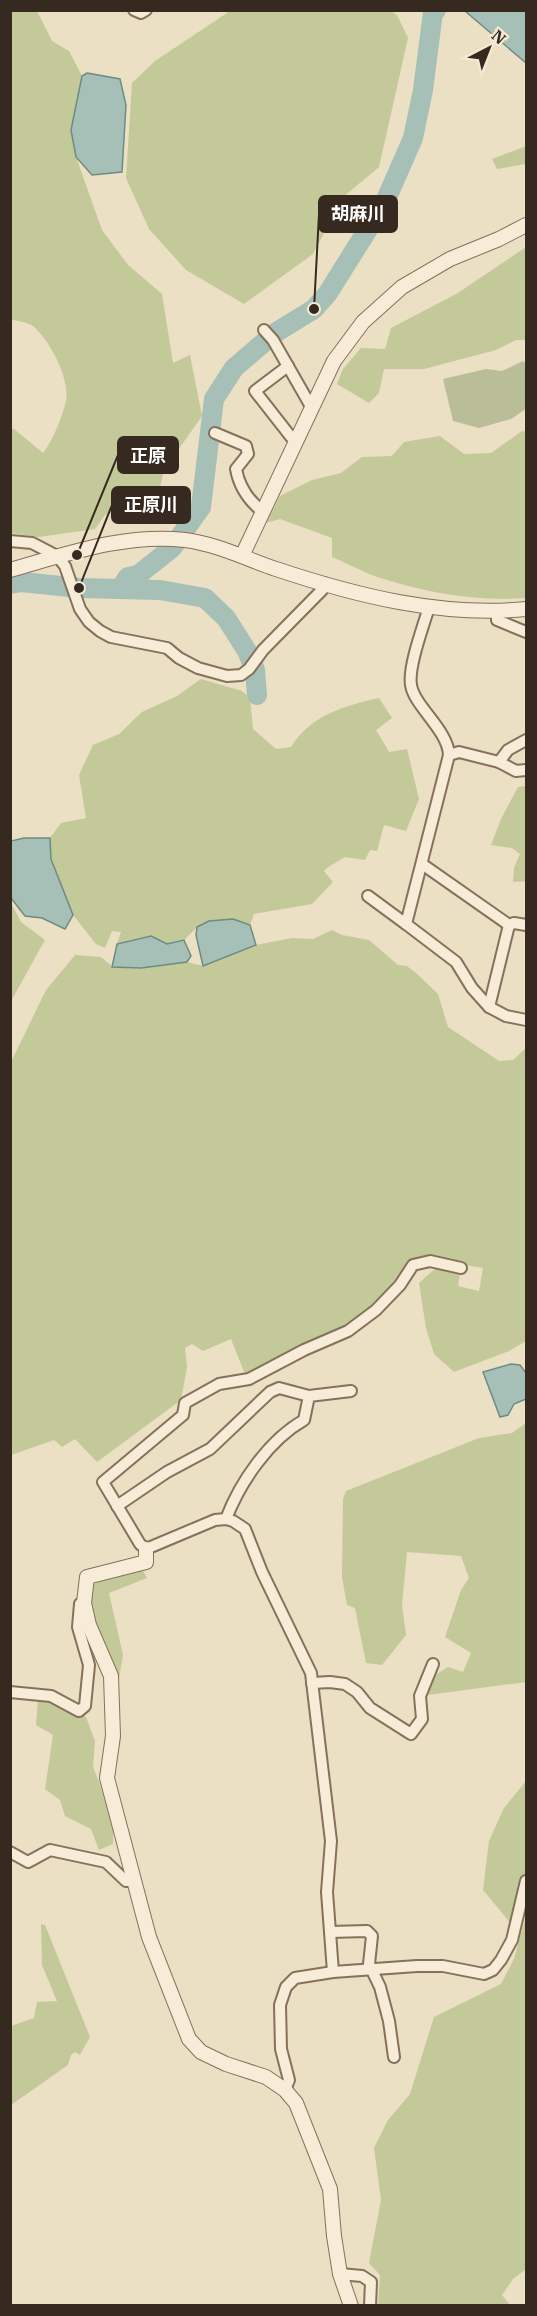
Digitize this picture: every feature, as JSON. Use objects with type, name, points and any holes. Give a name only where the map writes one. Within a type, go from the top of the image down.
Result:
[{"type":"street","points":[[134,10],[141,13],[146,10]]},
{"type":"street","points":[[242,556],[334,361],[363,322],[402,287],[450,259],[526,225]]},
{"type":"street","points":[[264,330],[273,340],[309,403],[313,405]]},
{"type":"street","points":[[288,366],[255,391],[291,437],[297,441]]},
{"type":"street","points":[[215,433],[246,446],[248,454],[236,469],[238,480],[252,503],[263,512]]},
{"type":"street","points":[[10,570],[57,556],[119,542],[186,540],[242,556],[275,569],[376,597],[450,610],[497,612],[526,609]]},
{"type":"street","points":[[10,541],[32,543],[57,556],[65,566],[81,609],[89,622],[100,631],[111,637],[167,648],[179,658],[198,668],[227,676],[241,675],[249,669],[263,650],[323,589],[324,583]]},
{"type":"street","points":[[406,924],[449,755],[449,747],[411,689],[410,676],[429,607]]},
{"type":"street","points":[[497,612],[497,620],[526,632]]},
{"type":"street","points":[[499,762],[508,750],[526,740]]},
{"type":"street","points":[[449,755],[459,752],[499,762],[516,771],[526,770]]},
{"type":"street","points":[[422,864],[509,925]]},
{"type":"street","points":[[368,896],[456,962],[472,988],[489,1007],[506,1016],[526,1020]]},
{"type":"street","points":[[509,925],[514,923],[526,925]]},
{"type":"street","points":[[489,1007],[509,925]]},
{"type":"street","points":[[351,2306],[340,2274],[330,2189],[296,2103],[285,2090],[266,2078],[226,2064],[201,2052],[189,2039],[149,1937],[107,1778],[113,1736],[111,1676],[89,1625],[84,1603],[87,1577],[146,1562],[146,1549],[103,1482],[183,1415],[185,1403],[219,1384],[249,1379],[304,1350],[348,1331],[376,1310],[400,1285],[413,1265],[430,1261],[461,1268]]},
{"type":"street","points":[[117,1506],[167,1472],[210,1449],[270,1392],[279,1388],[309,1396],[351,1391]]},
{"type":"street","points":[[226,1519],[233,1501],[260,1461],[290,1428],[304,1420],[309,1396]]},
{"type":"street","points":[[146,1549],[204,1524],[226,1519],[245,1529],[262,1572],[310,1673],[331,1841],[327,1892],[333,1972]]},
{"type":"street","points":[[10,1692],[51,1696],[79,1711],[85,1706],[89,1665],[78,1627],[80,1604],[84,1603]]},
{"type":"street","points":[[312,1683],[345,1684],[357,1692],[370,1708],[411,1734],[422,1719],[420,1696],[433,1664]]},
{"type":"street","points":[[10,1852],[28,1863],[50,1850],[106,1862],[126,1881],[134,1880]]},
{"type":"street","points":[[285,2090],[289,2080],[282,2049],[280,2005],[286,1987],[296,1978],[333,1972],[443,1966],[484,1974],[493,1970],[512,1940],[526,1881]]},
{"type":"street","points":[[330,1932],[367,1931],[372,1936],[369,1964],[380,1987],[389,2021],[394,2057]]},
{"type":"street","points":[[340,2274],[362,2276],[371,2282],[370,2306]]},
{"type":"green space","points":[[11,11],[37,11],[52,41],[69,51],[82,76],[71,130],[76,157],[102,230],[128,265],[162,294],[173,363],[190,355],[202,416],[164,470],[157,500],[105,515],[95,529],[39,537],[11,533],[11,429],[43,453],[60,421],[66,401],[66,392],[62,371],[46,341],[33,326],[10,319]]},
{"type":"green space","points":[[230,11],[391,11],[397,15],[408,38],[379,167],[343,197],[313,254],[244,304],[186,270],[149,229],[126,178],[132,83],[155,61]]},
{"type":"green space","points":[[526,146],[526,164],[497,169],[492,159]]},
{"type":"green space","points":[[526,247],[526,340],[516,340],[496,350],[424,369],[384,369],[379,393],[369,403],[337,384],[343,369],[361,348],[385,349],[391,328],[458,293]]},
{"type":"green space","points":[[523,361],[526,364],[526,409],[511,419],[479,428],[453,421],[443,379],[486,369],[502,371]]},
{"type":"green space","points":[[522,431],[526,432],[526,598],[473,597],[401,584],[332,557],[332,538],[280,519],[266,523],[280,496],[312,480],[341,473],[362,457],[392,456],[404,442],[440,436],[464,454],[491,453]]},
{"type":"green space","points":[[201,679],[242,691],[250,698],[253,729],[276,749],[291,747],[308,727],[329,714],[379,698],[392,718],[376,730],[389,752],[407,749],[419,799],[406,831],[384,825],[377,851],[370,850],[365,860],[345,857],[326,869],[324,871],[333,882],[312,904],[254,914],[250,925],[233,919],[197,927],[184,940],[167,944],[151,936],[117,944],[121,932],[112,931],[105,948],[96,944],[73,915],[51,859],[50,838],[61,823],[86,818],[79,775],[93,745],[119,734],[142,712],[177,696]]},
{"type":"green space","points":[[526,786],[526,881],[513,882],[514,868],[520,854],[512,848],[491,845],[501,819],[518,787]]},
{"type":"green space","points":[[10,901],[21,922],[45,940],[11,1001]]},
{"type":"green space","points":[[332,930],[342,935],[369,940],[398,965],[407,966],[416,973],[438,994],[448,1027],[499,1061],[513,1060],[526,1048],[526,1341],[509,1351],[454,1372],[434,1354],[426,1328],[419,1283],[437,1267],[460,1273],[458,1286],[479,1291],[483,1268],[430,1259],[410,1265],[380,1299],[350,1326],[299,1346],[245,1374],[231,1339],[203,1351],[192,1344],[185,1348],[187,1367],[181,1400],[97,1462],[75,1439],[62,1447],[54,1440],[11,1455],[10,1064],[46,990],[75,955],[101,957],[113,967],[141,968],[187,962],[203,966],[256,945],[292,938],[313,939]]},
{"type":"green space","points":[[526,1423],[526,1682],[428,1695],[432,1677],[448,1667],[463,1672],[471,1653],[445,1637],[461,1590],[469,1578],[461,1556],[407,1552],[402,1605],[406,1635],[382,1665],[366,1663],[355,1608],[347,1605],[342,1577],[343,1499],[346,1491],[479,1438],[512,1433]]},
{"type":"green space","points":[[142,1569],[147,1578],[109,1593],[123,1655],[119,1679],[115,1678],[94,1622],[92,1586],[106,1576]]},
{"type":"green space","points":[[38,1699],[52,1700],[86,1717],[95,1741],[93,1767],[113,1818],[113,1844],[99,1850],[91,1829],[65,1816],[60,1800],[45,1789],[53,1735],[36,1725]]},
{"type":"green space","points":[[526,1781],[526,1869],[513,1926],[483,1890],[489,1841],[504,1808]]},
{"type":"green space","points":[[526,1916],[526,2269],[513,2279],[502,2295],[510,2305],[378,2305],[380,2275],[369,2263],[381,2200],[374,2148],[388,2120],[410,2094],[434,2017],[501,1984],[514,1959]]},
{"type":"green space","points":[[41,1924],[45,1925],[90,2037],[80,2055],[75,2052],[71,2055],[68,2065],[11,2105],[11,2026],[34,2018],[37,2002],[57,2001],[42,1965]]},
{"type":"water","points":[[465,11],[526,11],[526,63]]},
{"type":"water","points":[[87,73],[120,79],[126,105],[122,172],[92,175],[76,157],[71,130],[82,76]]},
{"type":"water","points":[[24,838],[50,838],[51,859],[73,915],[65,929],[42,918],[25,916],[11,898],[11,841]]},
{"type":"water","points":[[233,919],[250,925],[256,945],[203,966],[196,935],[197,927],[209,921]]},
{"type":"water","points":[[151,936],[167,944],[184,940],[191,956],[187,962],[141,968],[112,967],[117,944]]},
{"type":"water","points":[[511,1364],[520,1365],[526,1373],[526,1399],[514,1404],[508,1415],[500,1417],[483,1372]]},
{"type":"waterway","points":[[120,589],[128,577],[138,575],[172,548],[201,507],[214,399],[234,368],[275,333],[314,309],[328,293],[385,202],[413,138],[423,90],[433,12],[436,10]]},
{"type":"waterway","points":[[10,584],[22,582],[79,588],[160,590],[205,598],[226,618],[247,651],[255,670],[257,695]]},
{"type":"place","name":"胡麻川","points":[[314,309]]},
{"type":"place","name":"正原","points":[[77,555]]},
{"type":"place","name":"正原川","points":[[79,588]]}]
